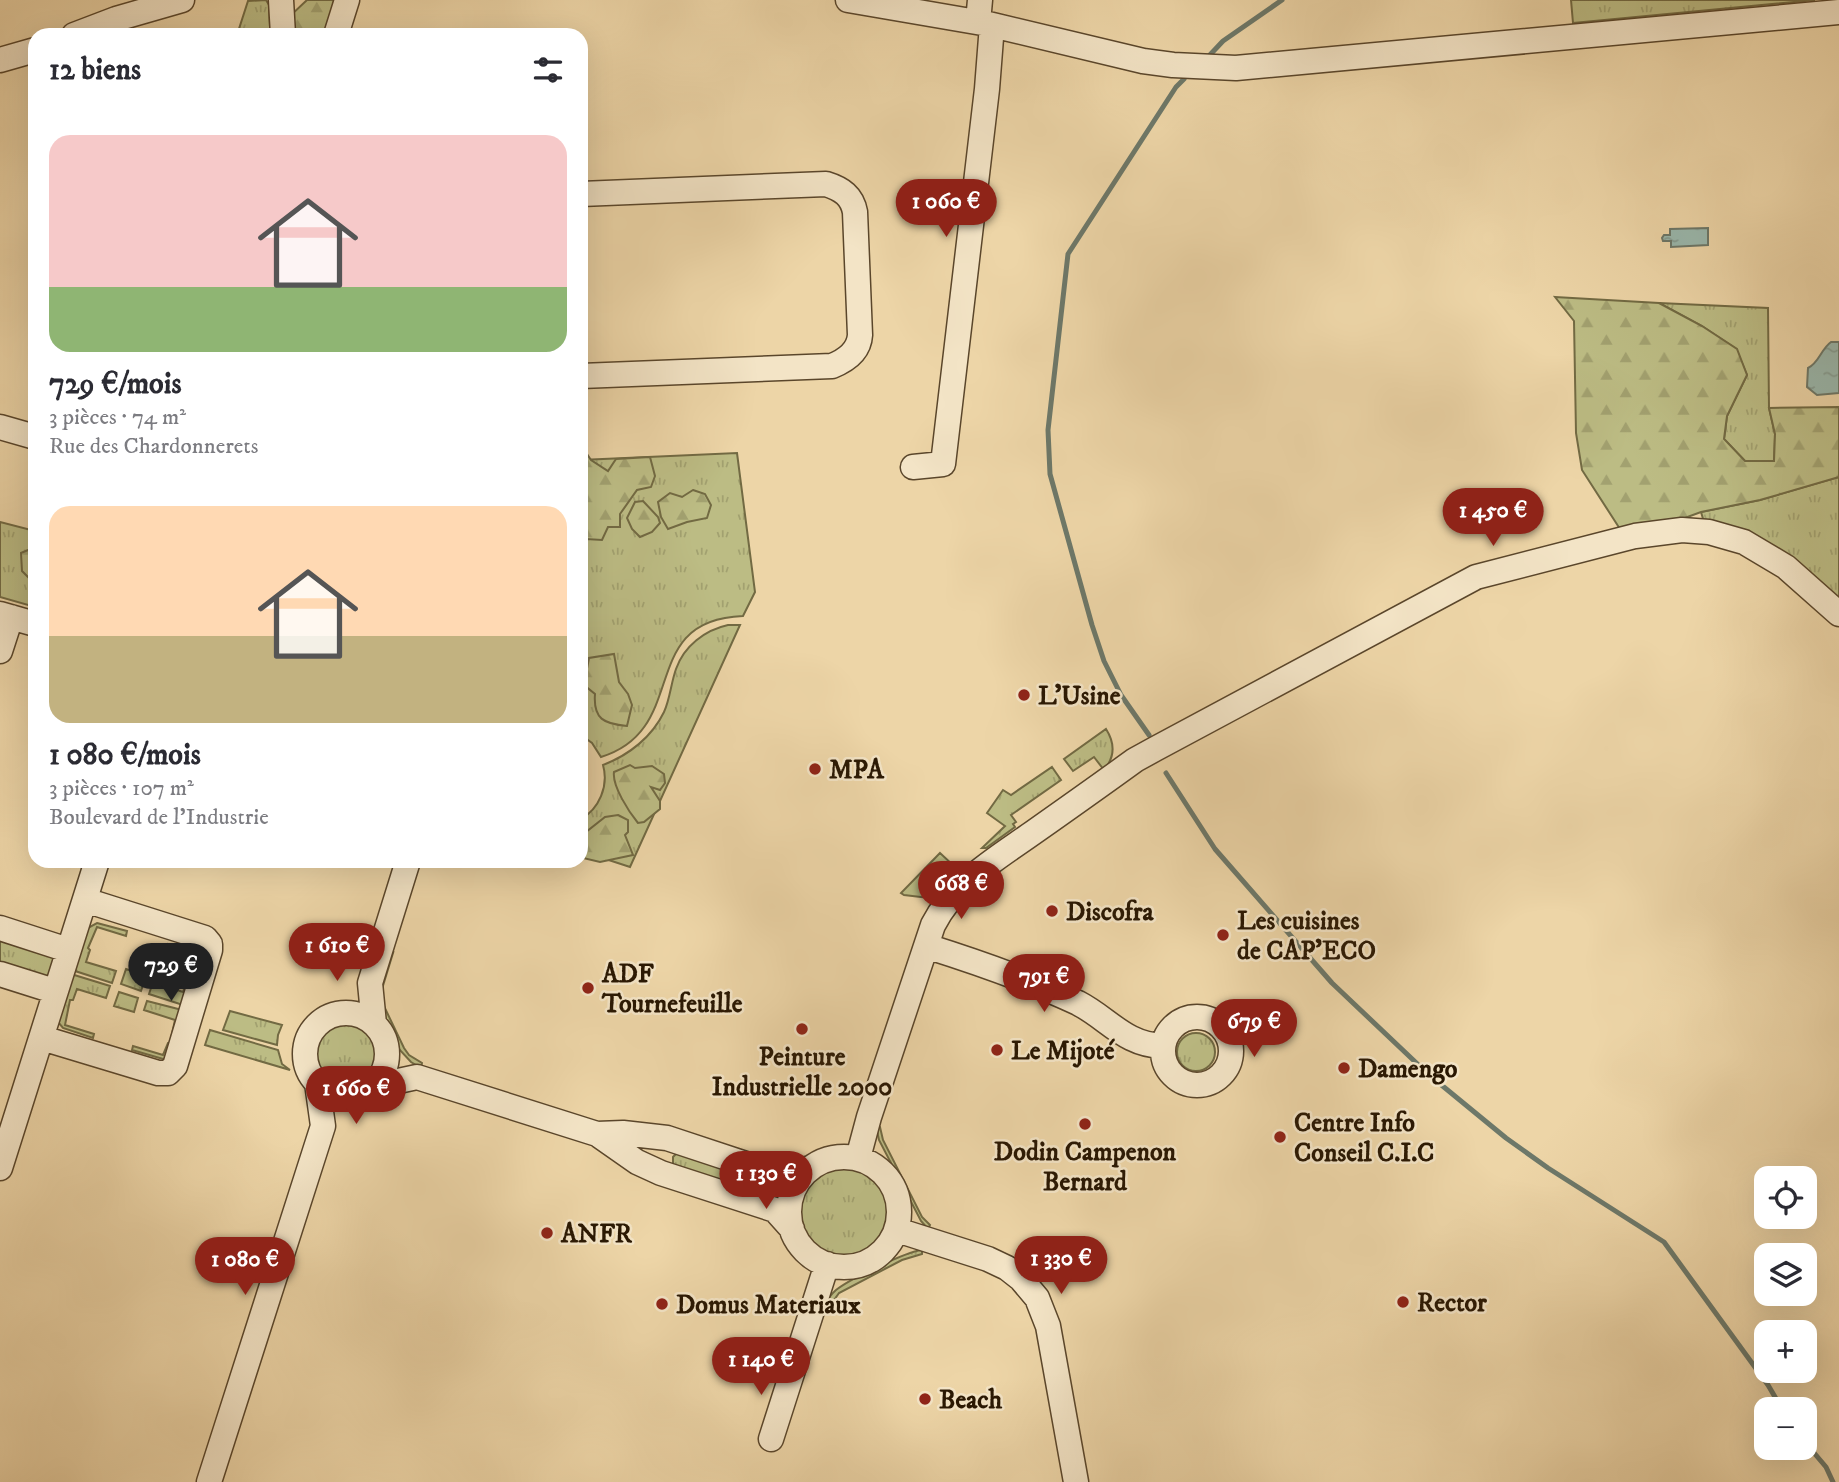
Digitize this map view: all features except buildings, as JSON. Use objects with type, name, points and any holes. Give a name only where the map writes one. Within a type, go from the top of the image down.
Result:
[{"type":"street","points":[[92,28],[182,0]]},
{"type":"street","points":[[281,0],[283,28]]},
{"type":"street","points":[[339,28],[347,0]]},
{"type":"street","points":[[848,0],[983,16],[1143,61],[1236,68],[1839,12]]},
{"type":"street","points":[[913,467],[943,464],[987,89],[983,16]]},
{"type":"street","points":[[0,60],[28,52]]},
{"type":"street","points":[[588,194],[826,184],[837,187],[852,201],[855,212],[860,335],[859,344],[852,354],[832,366],[588,376]]},
{"type":"street","points":[[0,427],[28,435]]},
{"type":"street","points":[[858,1158],[926,946],[940,912],[964,883],[1126,767],[1155,750],[1468,580],[1492,571],[1636,537],[1682,530],[1709,532],[1744,542],[1786,567],[1839,614]]},
{"type":"street","points":[[0,651],[6,615],[28,622]]},
{"type":"street","points":[[0,1168],[95,868]]},
{"type":"street","points":[[209,1482],[323,1126],[317,1083],[306,1064],[307,1040],[322,1020],[334,1015],[370,983],[406,868]]},
{"type":"street","points":[[42,1038],[158,1073],[168,1073],[175,1066],[211,950],[209,942],[85,900]]},
{"type":"street","points":[[0,928],[68,950]]},
{"type":"street","points":[[926,946],[974,961],[1077,1003],[1096,1013],[1129,1039],[1145,1045],[1163,1046]]},
{"type":"street","points":[[0,974],[54,992]]},
{"type":"street","points":[[323,1126],[364,1090],[384,1068],[387,1056],[370,983]]},
{"type":"street","points":[[334,1015],[355,1014],[380,1034],[417,1077]]},
{"type":"street","points":[[317,1083],[336,1094],[417,1077],[597,1133],[667,1138],[771,1172],[790,1173],[811,1168]]},
{"type":"street","points":[[597,1133],[637,1162],[661,1173],[775,1210],[792,1228]]},
{"type":"street","points":[[637,1162],[647,1135]]},
{"type":"street","points":[[858,1158],[882,1172],[897,1194],[900,1212],[897,1230],[883,1251],[861,1264],[844,1267],[827,1264],[812,1256],[800,1244],[792,1228],[789,1212],[792,1195],[799,1180],[811,1168],[825,1160],[858,1158]]},
{"type":"street","points":[[897,1230],[988,1259],[1007,1268],[1021,1279],[1037,1298],[1048,1326],[1076,1482]]},
{"type":"street","points":[[771,1439],[827,1264]]},
{"type":"green space","points":[[266,0],[269,5],[270,28],[239,28],[248,1]]},
{"type":"green space","points":[[307,0],[334,0],[330,28],[293,28],[291,15]]},
{"type":"green space","points":[[1571,0],[1815,0],[1573,23]]},
{"type":"green space","points":[[1555,297],[1659,303],[1737,349],[1747,375],[1727,416],[1724,439],[1745,461],[1774,461],[1775,434],[1769,408],[1839,407],[1839,477],[1682,519],[1620,529],[1582,470],[1576,433],[1574,321]]},
{"type":"green space","points":[[1659,303],[1768,308],[1769,408],[1775,434],[1774,462],[1745,461],[1724,439],[1727,416],[1747,375],[1736,349],[1702,326]]},
{"type":"green space","points":[[737,453],[755,592],[743,616],[710,622],[688,636],[675,655],[646,724],[629,743],[601,757],[588,740],[588,460]]},
{"type":"green space","points":[[588,456],[608,471],[616,459],[650,457],[655,476],[651,487],[637,490],[620,514],[620,527],[608,527],[602,540],[588,539]]},
{"type":"green space","points":[[1839,477],[1839,601],[1704,522],[1701,512],[1760,500]]},
{"type":"green space","points":[[693,490],[705,494],[711,505],[707,518],[668,529],[661,517],[658,502],[670,493],[682,497]]},
{"type":"green space","points":[[643,501],[660,523],[652,532],[640,537],[627,518],[635,502]]},
{"type":"green space","points":[[0,522],[28,529],[28,605],[0,597]]},
{"type":"green space","points":[[28,550],[28,577],[22,571],[21,553]]},
{"type":"green space","points":[[728,625],[740,625],[630,867],[588,853],[588,814],[601,796],[605,781],[603,765],[631,750],[653,729],[666,707],[674,674],[684,653],[696,640]]},
{"type":"green space","points":[[614,654],[619,682],[632,705],[627,726],[606,722],[598,715],[595,694],[588,688],[589,658]]},
{"type":"green space","points":[[1106,729],[1112,750],[1104,770],[1094,757],[1073,771],[1064,759]]},
{"type":"green space","points":[[630,765],[635,768],[652,766],[664,774],[665,783],[660,790],[651,787],[660,801],[660,809],[644,822],[638,823],[634,818],[622,799],[614,778],[614,772]]},
{"type":"green space","points":[[1052,767],[1061,780],[1011,815],[1016,822],[1013,824],[1015,827],[986,848],[982,848],[1005,826],[987,813],[1003,790],[1011,795]]},
{"type":"green space","points":[[618,815],[628,820],[628,832],[625,835],[633,855],[600,862],[588,859],[588,830],[605,817]]},
{"type":"green space","points":[[940,853],[956,871],[938,886],[929,898],[901,893]]},
{"type":"green space","points":[[97,923],[127,931],[126,936],[97,927],[88,948],[90,950],[86,962],[116,971],[112,983],[72,970],[86,929]]},
{"type":"green space","points":[[0,935],[55,958],[51,975],[43,979],[0,968]]},
{"type":"green space","points":[[168,944],[202,954],[186,1006],[149,994],[153,982],[183,992],[187,980],[189,981],[194,958],[166,949]]},
{"type":"green space","points":[[393,953],[382,989],[382,1002],[404,1048],[409,1055],[422,1063],[421,1068],[398,1048],[377,1002],[389,955]]},
{"type":"green space","points":[[126,969],[146,976],[141,991],[121,984]]},
{"type":"green space","points":[[71,974],[110,986],[106,998],[77,989],[73,1000],[70,1000],[65,1025],[94,1034],[93,1038],[63,1028],[58,1022]]},
{"type":"green space","points":[[119,992],[138,998],[134,1012],[114,1006]]},
{"type":"green space","points":[[147,1001],[186,1011],[170,1061],[132,1050],[133,1046],[163,1055],[170,1043],[175,1020],[144,1010]]},
{"type":"green space","points":[[230,1011],[282,1025],[277,1045],[223,1030]]},
{"type":"green space","points":[[339,1020],[353,1020],[365,1025],[375,1035],[380,1054],[375,1073],[365,1083],[353,1088],[339,1088],[327,1083],[317,1073],[312,1061],[312,1047],[317,1035],[327,1025]]},
{"type":"green space","points":[[210,1030],[278,1050],[282,1064],[290,1070],[205,1045]]},
{"type":"green space","points":[[1196,1033],[1209,1039],[1215,1052],[1209,1065],[1196,1071],[1183,1065],[1177,1052],[1183,1039]]},
{"type":"green space","points":[[876,1126],[880,1127],[883,1140],[922,1217],[930,1225],[928,1229],[921,1221],[879,1140]]},
{"type":"green space","points":[[678,1152],[759,1177],[760,1183],[756,1191],[673,1165],[673,1157]]},
{"type":"green space","points":[[844,1165],[862,1169],[878,1179],[888,1195],[892,1213],[888,1231],[878,1247],[862,1257],[844,1261],[826,1257],[810,1247],[800,1231],[796,1213],[800,1195],[810,1179],[826,1169]]},
{"type":"green space","points":[[922,1250],[922,1254],[902,1260],[839,1293],[827,1310],[823,1308],[832,1294],[843,1285],[891,1261]]},
{"type":"water","points":[[939,188],[951,188],[952,214],[940,215]]},
{"type":"water","points":[[1708,228],[1708,245],[1671,247],[1671,241],[1663,241],[1662,238],[1664,235],[1670,235],[1670,229]]},
{"type":"water","points":[[1831,342],[1839,342],[1839,393],[1817,395],[1807,387],[1808,368]]},
{"type":"waterway","points":[[1207,58],[1223,41],[1282,0]]},
{"type":"waterway","points":[[1149,735],[1121,695],[1104,661],[1092,625],[1050,474],[1048,430],[1068,254],[1176,87],[1184,79]]},
{"type":"waterway","points":[[1166,773],[1215,849],[1332,983],[1428,1074],[1506,1138],[1548,1168],[1664,1242],[1775,1397]]},
{"type":"waterway","points":[[1817,1456],[1833,1482]]},
{"type":"place","name":"L'Usine","points":[[1024,695]]},
{"type":"place","name":"MPA","points":[[815,769]]},
{"type":"place","name":"Discofra","points":[[1052,911]]},
{"type":"place","name":"Les cuisines de CAP'ECO","points":[[1223,935]]},
{"type":"place","name":"ADF Tournefeuille","points":[[588,988]]},
{"type":"place","name":"Peinture Industrielle 2000","points":[[802,1029]]},
{"type":"place","name":"Le Mijoté","points":[[997,1050]]},
{"type":"place","name":"Damengo","points":[[1344,1068]]},
{"type":"place","name":"Dodin Campenon Bernard","points":[[1085,1124]]},
{"type":"place","name":"Centre Info Conseil C.I.C","points":[[1280,1137]]},
{"type":"place","name":"ANFR","points":[[547,1233]]},
{"type":"place","name":"Rector","points":[[1403,1302]]},
{"type":"place","name":"Domus Materiaux","points":[[662,1304]]},
{"type":"place","name":"Beach","points":[[925,1399]]}]
